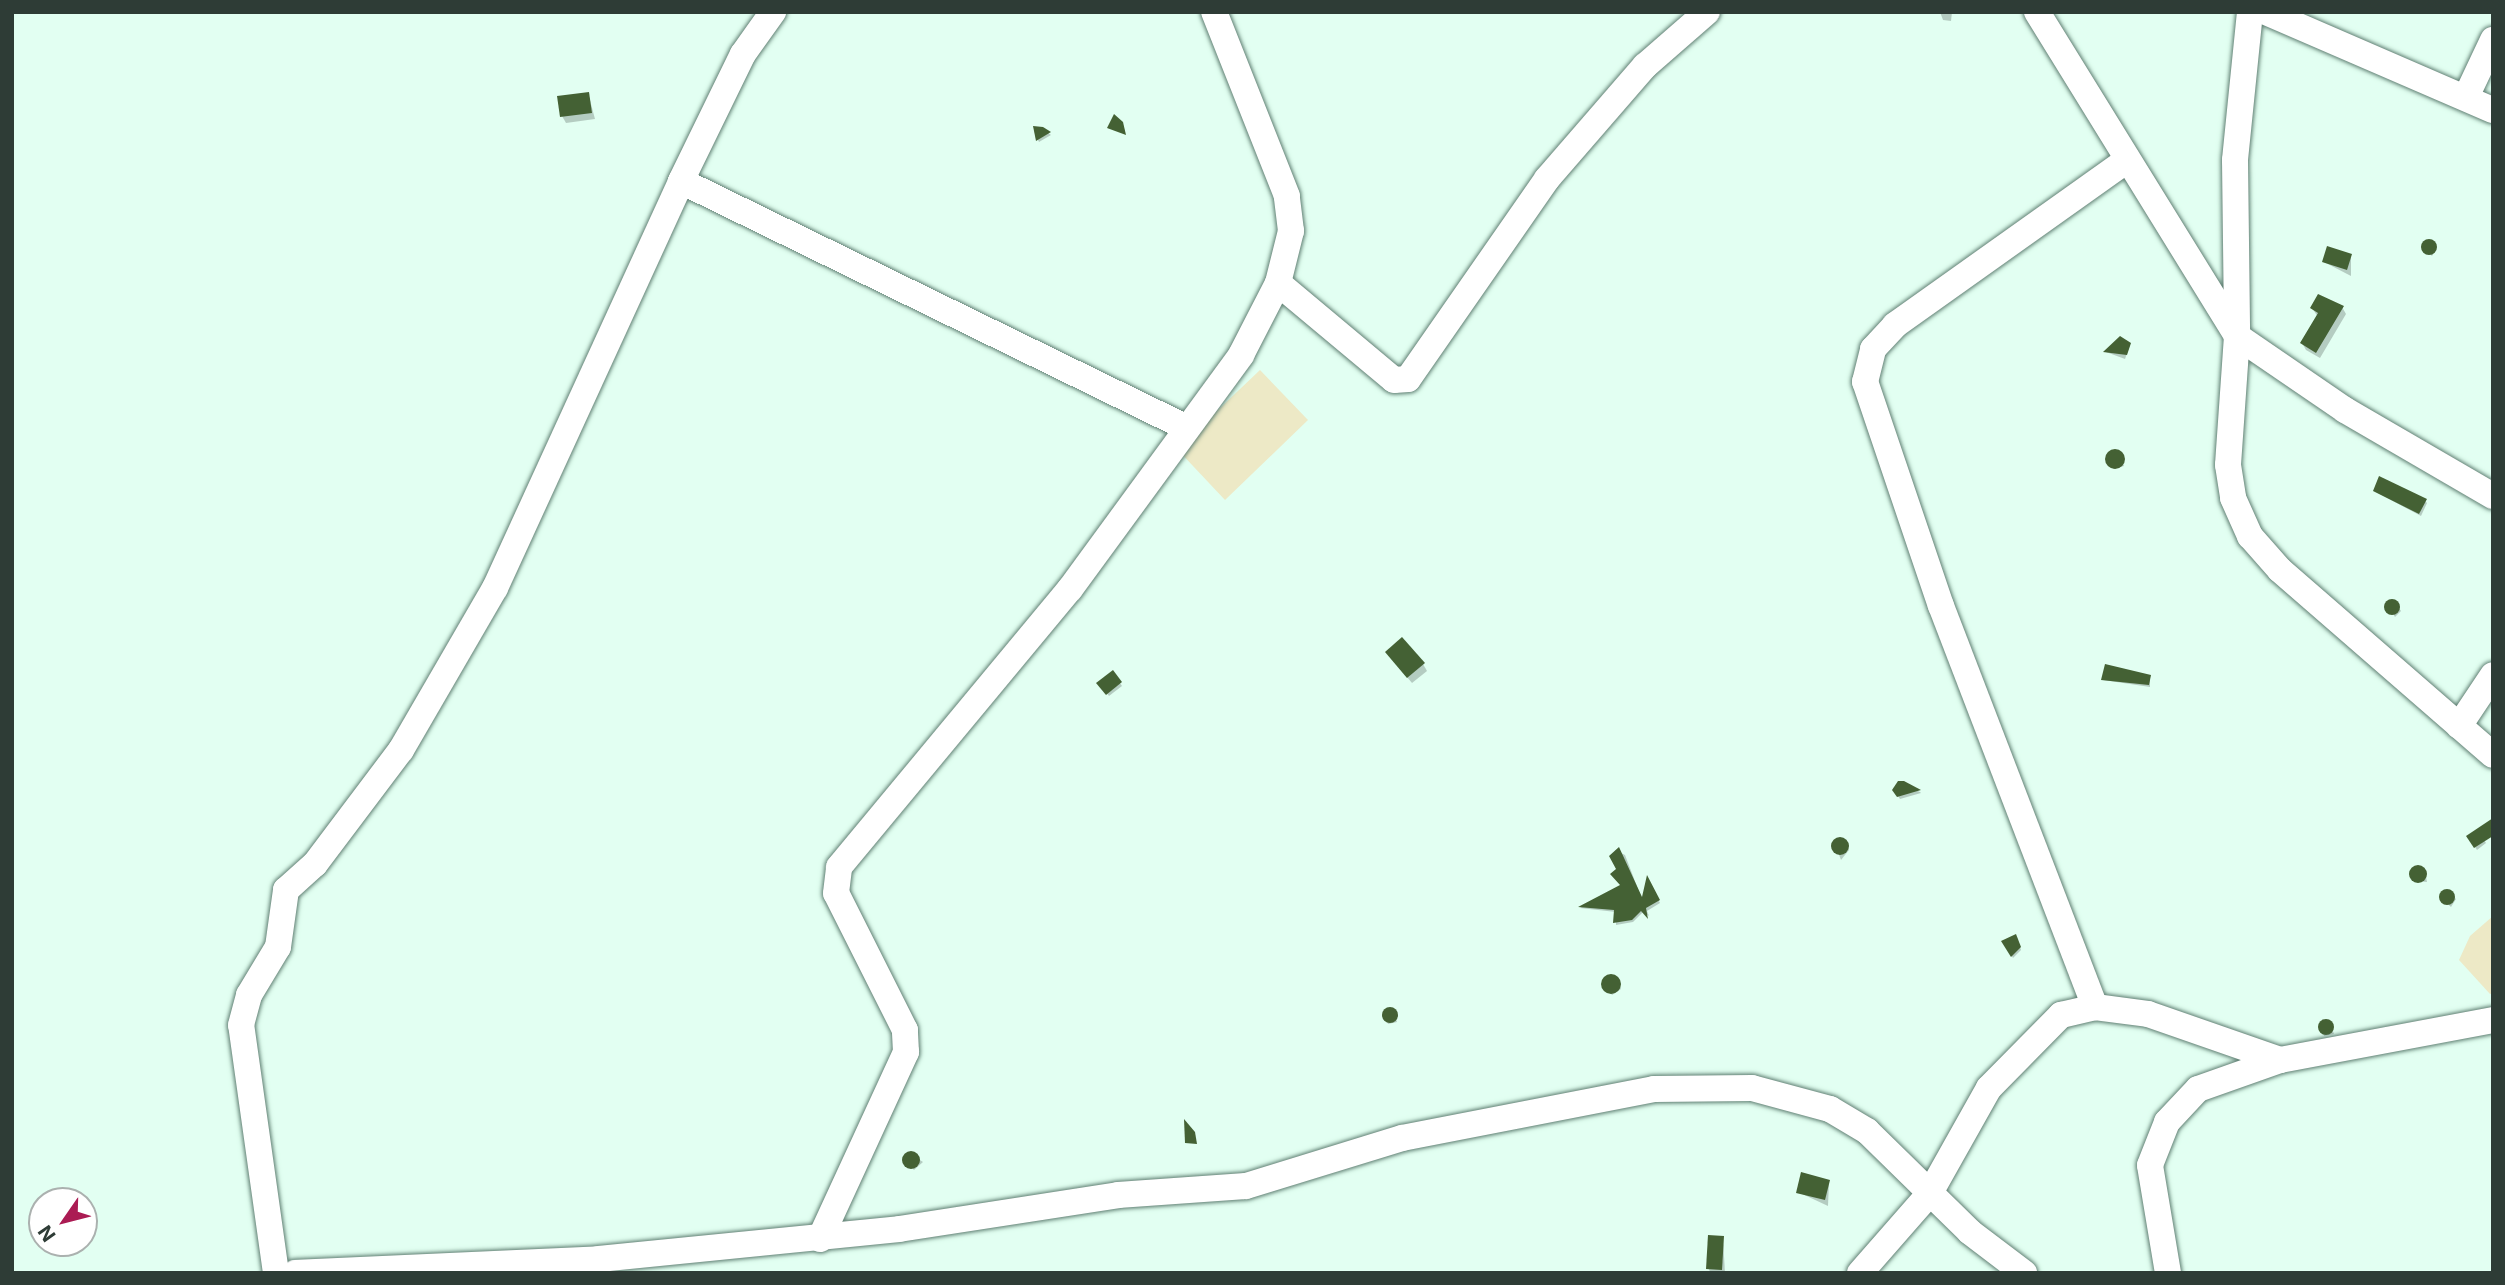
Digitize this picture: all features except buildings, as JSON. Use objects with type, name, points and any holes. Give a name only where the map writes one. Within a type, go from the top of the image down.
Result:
[{"type":"street","points":[[276,1273],[241,1025],[249,995],[278,947],[286,890],[315,864],[401,750],[495,587],[681,181],[743,54],[774,12]]},
{"type":"street","points":[[820,1239],[906,1052],[905,1030],[836,893],[839,867],[1070,589],[1183,426],[1241,355],[1278,283],[1290,231],[1287,196],[1214,12]]},
{"type":"street","points":[[1278,283],[1394,380],[1408,379],[1547,179],[1645,65],[1707,12]]},
{"type":"street","points":[[2037,12],[2124,162],[2237,337],[2345,410],[2493,496]]},
{"type":"street","points":[[2250,12],[2235,160],[2237,337],[2228,465],[2233,498],[2250,536],[2280,570],[2493,755]]},
{"type":"street","points":[[2266,12],[2467,95],[2493,110]]},
{"type":"street","points":[[2467,95],[2493,40]]},
{"type":"street","points":[[2095,1007],[1941,606],[1865,382],[1873,349],[1895,325],[2124,162]]},
{"type":"street","points":[[681,181],[1183,426]]},
{"type":"street","points":[[2459,726],[2493,675]]},
{"type":"street","points":[[1860,1273],[1930,1193],[1989,1088],[2061,1015],[2095,1007],[2148,1014],[2280,1060]]},
{"type":"street","points":[[2168,1273],[2150,1164],[2167,1122],[2198,1089],[2280,1060],[2493,1020]]},
{"type":"street","points":[[295,1273],[599,1259],[820,1239],[1061,1202],[1246,1186],[1402,1138],[1654,1089],[1752,1088],[1818,1104],[1867,1131],[1930,1193],[2024,1273]]},
{"type":"shaded area","points":[[1260,370],[1308,420],[1225,500],[1177,449]]},
{"type":"shaded area","points":[[2493,916],[2493,993],[2490,994],[2459,960],[2470,936]]}]
